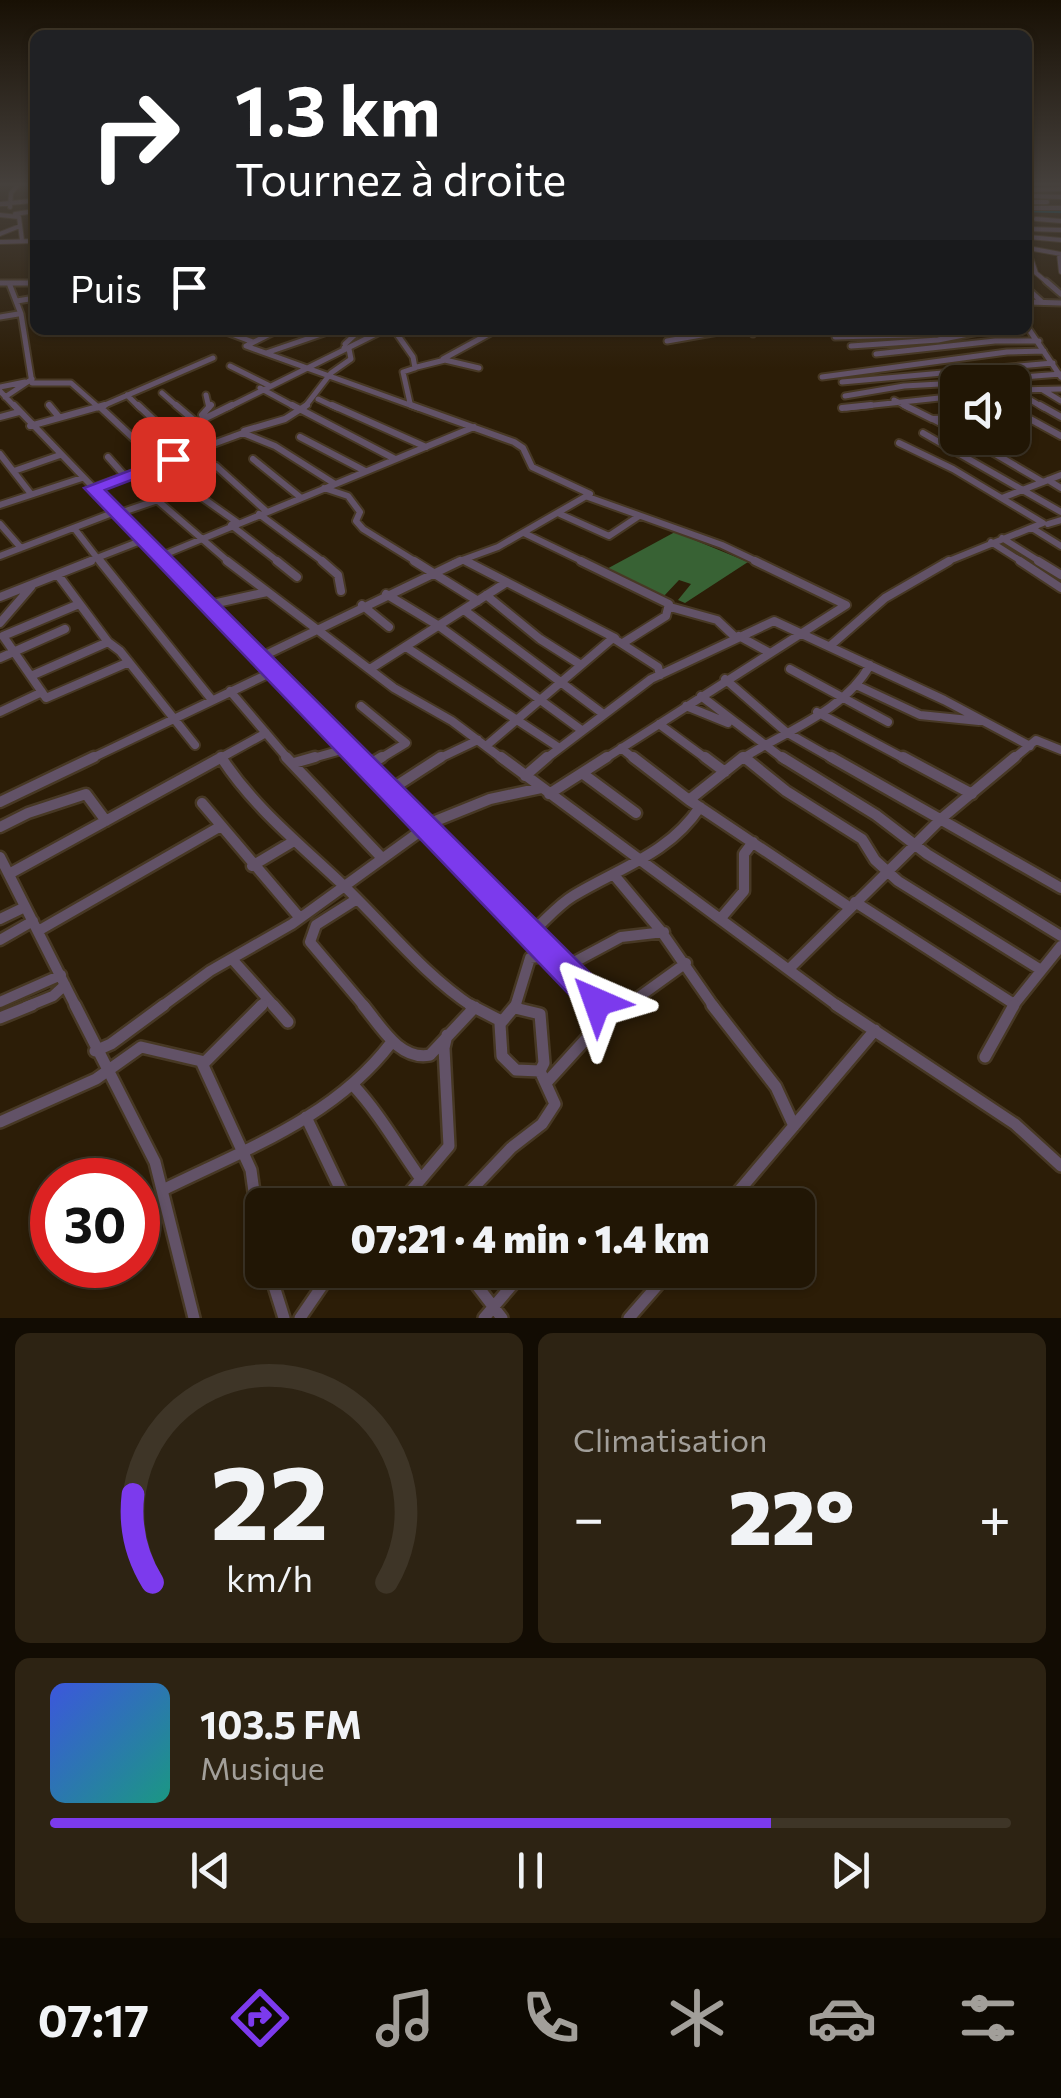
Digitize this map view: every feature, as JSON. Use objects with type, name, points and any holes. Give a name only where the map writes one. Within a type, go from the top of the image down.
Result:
[{"type":"street","points":[[1032,250],[1060,254],[1061,272]]},
{"type":"street","points":[[1032,263],[1034,270],[1061,294]]},
{"type":"street","points":[[0,282],[30,283]]},
{"type":"street","points":[[9,283],[18,296],[30,381]]},
{"type":"street","points":[[1032,293],[1042,302]]},
{"type":"street","points":[[16,301],[30,299]]},
{"type":"street","points":[[1032,302],[1061,304]]},
{"type":"street","points":[[0,314],[18,312]]},
{"type":"street","points":[[22,322],[30,320]]},
{"type":"street","points":[[1030,376],[1060,375],[1032,333]]},
{"type":"street","points":[[234,335],[253,342]]},
{"type":"street","points":[[264,353],[318,335]]},
{"type":"street","points":[[347,345],[356,335]]},
{"type":"street","points":[[145,448],[372,335]]},
{"type":"street","points":[[398,335],[416,368]]},
{"type":"street","points":[[415,407],[408,400],[404,372],[442,360],[487,335]]},
{"type":"street","points":[[668,341],[702,335]]},
{"type":"street","points":[[835,337],[853,335]]},
{"type":"street","points":[[851,346],[964,335]]},
{"type":"street","points":[[265,336],[246,346],[518,444],[532,467],[590,494],[588,497]]},
{"type":"street","points":[[876,354],[995,341],[1039,341]]},
{"type":"street","points":[[93,488],[302,409],[329,376],[351,360],[347,345]]},
{"type":"street","points":[[928,350],[944,365]]},
{"type":"street","points":[[822,377],[1007,352],[1044,351]]},
{"type":"street","points":[[30,426],[99,407],[212,358]]},
{"type":"street","points":[[442,360],[479,368]]},
{"type":"street","points":[[1030,365],[1053,363]]},
{"type":"street","points":[[230,366],[339,432],[395,458]]},
{"type":"street","points":[[842,382],[940,374]]},
{"type":"street","points":[[160,463],[71,383],[30,381],[2,392],[30,426],[161,556],[264,666],[532,932],[606,1017]]},
{"type":"street","points":[[845,396],[940,384]]},
{"type":"street","points":[[1030,390],[1061,389]]},
{"type":"street","points":[[1043,390],[1061,401]]},
{"type":"street","points":[[162,393],[196,422]]},
{"type":"street","points":[[127,395],[170,435]]},
{"type":"street","points":[[196,422],[211,406],[206,395]]},
{"type":"street","points":[[842,408],[940,397]]},
{"type":"street","points":[[318,399],[426,447]]},
{"type":"street","points":[[1030,399],[1061,418]]},
{"type":"street","points":[[894,400],[940,423]]},
{"type":"street","points":[[49,404],[59,418]]},
{"type":"street","points":[[0,416],[18,412]]},
{"type":"street","points":[[932,419],[940,419]]},
{"type":"street","points":[[1030,419],[1061,436]]},
{"type":"street","points":[[161,556],[474,427]]},
{"type":"street","points":[[924,433],[1061,512]]},
{"type":"street","points":[[234,434],[259,435],[270,446],[335,484]]},
{"type":"street","points":[[300,437],[365,471]]},
{"type":"street","points":[[830,646],[878,600],[991,542],[1043,522],[899,443]]},
{"type":"street","points":[[0,454],[31,494]]},
{"type":"street","points":[[14,472],[60,455]]},
{"type":"street","points":[[998,455],[1061,488]]},
{"type":"street","points":[[108,456],[125,476]]},
{"type":"street","points":[[253,459],[300,496]]},
{"type":"street","points":[[196,482],[216,466],[262,512],[327,565],[338,576],[341,591]]},
{"type":"street","points":[[1002,498],[1060,476]]},
{"type":"street","points":[[0,505],[82,478]]},
{"type":"street","points":[[324,488],[348,496],[360,512],[358,525],[482,598],[581,665]]},
{"type":"street","points":[[0,556],[190,489],[298,576]]},
{"type":"street","points":[[0,802],[257,677],[264,666],[316,628],[433,571],[524,533],[588,497]]},
{"type":"street","points":[[96,1050],[111,1044],[232,959],[300,918],[426,827],[490,799],[545,791],[582,773],[844,608],[844,602],[722,546],[588,497]]},
{"type":"street","points":[[158,500],[198,538],[370,670],[482,743],[789,969],[1014,1124],[1061,1166]]},
{"type":"street","points":[[560,514],[609,536],[640,516]]},
{"type":"street","points":[[1048,524],[1061,520]]},
{"type":"street","points":[[0,524],[21,548]]},
{"type":"street","points":[[74,528],[212,700]]},
{"type":"street","points":[[1032,528],[1061,546]]},
{"type":"street","points":[[524,533],[670,607],[717,620],[737,636],[770,653]]},
{"type":"street","points":[[1002,538],[1061,575]]},
{"type":"street","points":[[0,597],[143,540]]},
{"type":"street","points":[[991,542],[1061,588]]},
{"type":"street","points":[[464,560],[619,640],[658,667],[660,675]]},
{"type":"street","points":[[58,574],[108,642],[196,745]]},
{"type":"street","points":[[0,623],[34,584]]},
{"type":"street","points":[[370,670],[504,584]]},
{"type":"street","points":[[208,606],[268,592]]},
{"type":"street","points":[[386,594],[439,626],[580,728]]},
{"type":"street","points":[[80,604],[1,634],[10,652],[42,692],[51,699],[129,662]]},
{"type":"street","points":[[362,605],[389,627]]},
{"type":"street","points":[[390,790],[438,758],[482,743],[519,720],[581,665],[666,616],[670,607]]},
{"type":"street","points":[[464,610],[602,713]]},
{"type":"street","points":[[525,776],[580,728],[660,675],[774,621],[870,664],[1030,746]]},
{"type":"street","points":[[0,658],[65,629]]},
{"type":"street","points":[[31,676],[108,642]]},
{"type":"street","points":[[406,647],[558,747]]},
{"type":"street","points":[[690,800],[744,757],[856,685],[870,664]]},
{"type":"street","points":[[790,669],[888,722]]},
{"type":"street","points":[[725,680],[786,732],[1061,888]]},
{"type":"street","points":[[856,685],[920,715],[993,726]]},
{"type":"street","points":[[230,690],[381,857]]},
{"type":"street","points":[[0,712],[42,692]]},
{"type":"street","points":[[700,696],[766,746],[1061,936]]},
{"type":"street","points":[[361,706],[406,743],[367,766]]},
{"type":"street","points":[[686,706],[739,728]]},
{"type":"street","points":[[817,712],[972,794]]},
{"type":"street","points":[[658,724],[724,772]]},
{"type":"street","points":[[194,1318],[155,1162],[3,864],[106,821],[266,732]]},
{"type":"street","points":[[789,969],[942,818],[1030,746],[1040,739],[1061,750]]},
{"type":"street","points":[[621,748],[753,842],[1014,1004]]},
{"type":"street","points":[[294,763],[346,749]]},
{"type":"street","points":[[221,757],[233,778],[294,842],[420,963],[470,1004],[502,1021]]},
{"type":"street","points":[[744,757],[786,790],[862,839],[868,852],[887,872],[1041,970]]},
{"type":"street","points":[[582,773],[636,813]]},
{"type":"street","points":[[0,828],[28,813],[84,794],[106,821]]},
{"type":"street","points":[[202,802],[252,866],[300,918]]},
{"type":"street","points":[[532,932],[568,899],[641,860],[689,822],[700,806]]},
{"type":"street","points":[[0,940],[36,926],[220,826]]},
{"type":"street","points":[[252,866],[294,842]]},
{"type":"street","points":[[721,918],[742,900],[748,878],[744,854],[753,842]]},
{"type":"street","points":[[614,875],[664,932],[786,1103],[794,1126]]},
{"type":"street","points":[[356,899],[316,925],[310,942],[390,1036],[391,1043]]},
{"type":"street","points":[[0,919],[25,907]]},
{"type":"street","points":[[565,967],[580,962],[608,940],[642,930],[664,932]]},
{"type":"street","points":[[985,1057],[1014,1004],[1061,946]]},
{"type":"street","points":[[553,954],[530,958],[515,1008],[502,1021],[503,1064],[543,1077],[560,1072],[606,1017],[640,999],[686,963]]},
{"type":"street","points":[[232,959],[288,1022]]},
{"type":"street","points":[[0,1002],[63,980]]},
{"type":"street","points":[[0,1018],[53,996],[63,980]]},
{"type":"street","points":[[204,1063],[268,999]]},
{"type":"street","points":[[391,1043],[427,1056],[470,1004]]},
{"type":"street","points":[[473,1188],[510,1148],[542,1124],[554,1104],[543,1077],[540,1014],[515,1008]]},
{"type":"street","points":[[416,1188],[450,1141],[444,1048],[451,1029]]},
{"type":"street","points":[[741,1188],[875,1030]]},
{"type":"street","points":[[164,1189],[306,1117],[353,1085],[391,1043]]},
{"type":"street","points":[[0,1122],[81,1088],[144,1046],[204,1063],[244,1148],[253,1188]]},
{"type":"street","points":[[353,1085],[374,1106],[421,1179]]},
{"type":"street","points":[[306,1117],[340,1188]]},
{"type":"street","points":[[275,1288],[284,1318]]},
{"type":"street","points":[[300,1318],[321,1288]]},
{"type":"street","points":[[476,1288],[493,1315],[512,1288]]},
{"type":"street","points":[[629,1318],[655,1288]]},
{"type":"green space","points":[[675,532],[748,562],[685,603],[678,600],[691,584],[679,580],[663,597],[603,571]]},
{"type":"route","points":[[173,459],[93,488],[270,673],[532,932],[597,1002]]}]
